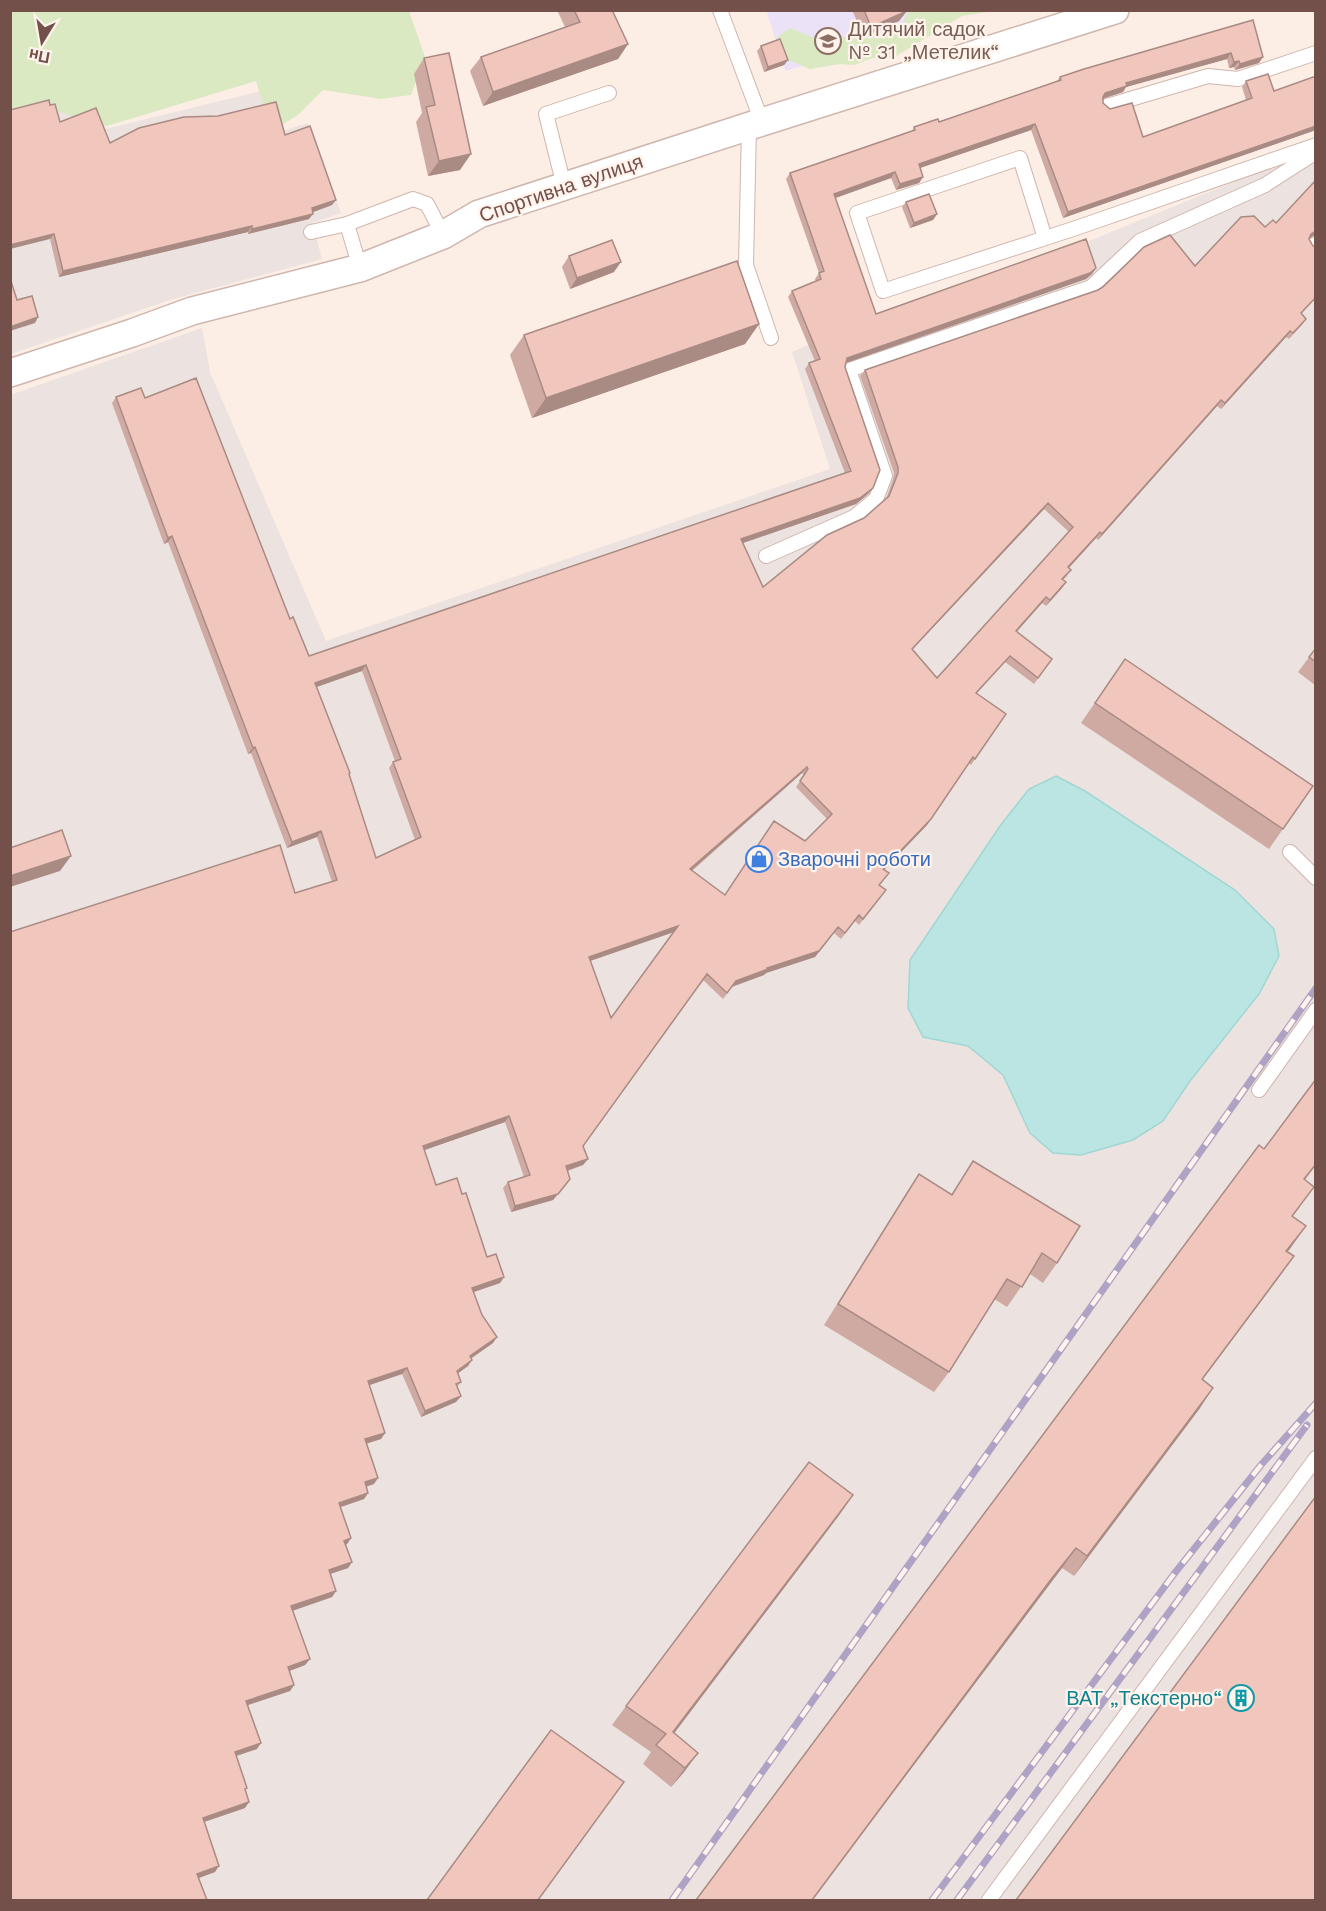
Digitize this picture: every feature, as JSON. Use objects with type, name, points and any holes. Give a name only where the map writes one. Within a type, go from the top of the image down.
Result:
[{"type":"street","name":"Спортивна вулиця","points":[[10,373],[192,311],[360,268],[442,235],[479,214],[1115,10]]},
{"type":"lane","points":[[720,10],[755,124],[746,265],[771,338]]},
{"type":"lane","points":[[1107,106],[1208,76],[1238,79],[1316,53]]},
{"type":"lane","points":[[564,186],[546,114],[609,93]]},
{"type":"lane","points":[[1046,238],[1020,158],[857,213],[883,291],[1046,238],[1316,146]]},
{"type":"lane","points":[[766,555],[854,516],[876,499],[885,476],[849,370],[1091,287],[1140,241],[1265,185],[1316,152]]},
{"type":"lane","points":[[311,232],[346,224],[413,199],[427,204],[442,235]]},
{"type":"lane","points":[[346,224],[360,268]]},
{"type":"lane","points":[[1290,852],[1316,878]]},
{"type":"lane","points":[[1259,1090],[1316,1010]]},
{"type":"lane","points":[[989,1900],[1316,1458]]},
{"type":"shaded area","name":"Дитячий садок № 31 „Метелик“","points":[[766,10],[974,11],[786,71]]},
{"type":"shaded area","points":[[10,87],[101,130],[269,89],[282,131],[308,123],[341,213],[312,223],[322,259],[170,300],[11,354]]},
{"type":"shaded area","points":[[1314,149],[1315,1900],[11,1900],[10,395],[202,328],[210,372],[326,641],[830,469],[792,352],[839,332],[1082,244]]},
{"type":"green space","points":[[11,11],[409,11],[425,57],[411,95],[381,99],[323,90],[298,115],[271,131],[256,81],[107,126],[97,125],[52,109],[11,111]]},
{"type":"green space","points":[[908,11],[994,11],[962,16],[893,58],[873,58],[854,65],[840,64],[810,69],[783,58],[777,37],[790,28],[812,37],[876,38],[901,28]]},
{"type":"water","points":[[1056,776],[1085,791],[1235,890],[1274,929],[1279,956],[1259,994],[1190,1081],[1163,1121],[1133,1140],[1081,1155],[1053,1153],[1030,1133],[1003,1075],[968,1046],[923,1037],[908,1008],[910,960],[1000,826],[1029,789]]},
{"type":"building","points":[[574,10],[612,10],[628,44],[493,92],[481,57],[580,22]]},
{"type":"building","points":[[864,10],[907,10],[907,11],[871,27]]},
{"type":"building","points":[[1253,20],[1263,57],[1240,64],[1239,61],[1234,62],[1231,53],[1126,83],[1127,86],[1105,93],[1103,103],[1110,109],[1132,103],[1143,137],[1252,98],[1246,81],[1268,74],[1274,91],[1316,76],[1316,126],[1068,212],[1035,124],[919,164],[923,177],[900,184],[895,172],[834,194],[876,314],[1086,239],[1096,268],[1090,273],[847,358],[845,367],[880,470],[873,488],[860,498],[741,539],[763,587],[827,535],[864,518],[889,496],[898,467],[865,370],[1098,290],[1144,247],[1170,235],[1195,266],[1241,217],[1254,216],[1265,227],[1273,220],[1276,223],[1316,180],[1316,231],[1309,239],[1316,247],[1316,297],[1301,313],[1306,319],[1293,333],[1290,331],[1225,403],[1221,400],[1102,534],[1100,532],[1068,567],[1071,570],[1062,579],[1066,582],[1050,600],[1046,597],[1016,631],[1052,659],[1038,678],[1010,656],[976,693],[1006,714],[975,759],[973,757],[931,819],[883,869],[889,873],[879,885],[886,890],[863,919],[859,915],[845,933],[838,927],[819,951],[736,981],[727,993],[707,974],[583,1146],[588,1159],[566,1166],[570,1179],[558,1194],[515,1206],[508,1182],[530,1175],[509,1116],[423,1146],[436,1185],[457,1178],[462,1194],[466,1193],[487,1257],[496,1254],[504,1277],[472,1288],[482,1315],[497,1337],[470,1356],[472,1360],[457,1371],[461,1382],[456,1384],[461,1396],[425,1411],[407,1368],[368,1381],[385,1433],[365,1439],[378,1478],[365,1482],[368,1493],[339,1503],[351,1538],[344,1541],[352,1562],[329,1570],[336,1591],[291,1606],[310,1659],[288,1667],[294,1685],[246,1701],[261,1743],[235,1752],[247,1788],[245,1789],[249,1802],[203,1818],[219,1866],[197,1874],[207,1900],[10,1900],[10,932],[280,845],[295,893],[337,880],[321,831],[292,842],[255,747],[253,748],[172,536],[168,538],[116,397],[141,388],[145,398],[196,378],[290,619],[293,617],[309,656],[851,471],[809,363],[820,359],[792,291],[821,279],[819,273],[824,271],[790,173],[915,130],[914,127],[938,119],[939,122],[1061,80],[1060,77]],"holes":[[[1048,503],[1073,527],[937,678],[912,649]],[[366,665],[401,759],[393,762],[421,837],[376,858],[350,773],[315,683]],[[807,767],[800,781],[832,814],[805,841],[774,821],[725,895],[690,869]],[[678,926],[611,1018],[589,957]]]},
{"type":"building","points":[[780,39],[788,60],[768,67],[761,46]]},
{"type":"building","points":[[449,53],[471,154],[439,161],[426,107],[435,105],[424,58]]},
{"type":"building","points":[[49,100],[50,105],[55,104],[60,122],[96,108],[110,143],[139,128],[184,117],[218,116],[276,102],[285,135],[310,126],[336,200],[312,208],[313,214],[252,229],[252,226],[63,271],[54,234],[10,245],[10,110]]},
{"type":"building","points":[[929,194],[937,214],[914,223],[906,202]]},
{"type":"building","points":[[612,240],[621,262],[577,278],[569,256]]},
{"type":"building","points":[[737,261],[759,324],[546,398],[524,335]]},
{"type":"building","points":[[10,278],[17,300],[32,296],[38,317],[10,327]]},
{"type":"building","points":[[1316,648],[1316,662],[1309,657]]},
{"type":"building","points":[[1125,659],[1313,786],[1283,829],[1095,703]]},
{"type":"building","points":[[62,830],[71,856],[10,876],[10,848]]},
{"type":"building","points":[[1316,1079],[1316,1164],[1304,1179],[1314,1187],[1292,1216],[1306,1226],[1286,1251],[1294,1256],[1202,1379],[1213,1388],[1087,1556],[1076,1548],[1052,1578],[812,1900],[696,1900],[1259,1145],[1264,1149]]},
{"type":"building","points":[[973,1161],[1080,1226],[1057,1263],[1042,1253],[1022,1287],[1007,1279],[949,1372],[838,1304],[919,1174],[952,1195]]},
{"type":"building","points":[[809,1462],[853,1495],[673,1732],[698,1753],[685,1768],[656,1745],[666,1734],[626,1706]]},
{"type":"building","name":"ВАТ „Текстерно“","points":[[1316,1496],[1316,1900],[1016,1900]]},
{"type":"building","points":[[551,1730],[624,1782],[538,1900],[427,1900]]},
{"type":"railway","points":[[672,1900],[1316,988]]},
{"type":"railway","points":[[932,1900],[1174,1574],[1261,1465],[1316,1403]]},
{"type":"railway","points":[[957,1900],[1307,1425]]},
{"type":"place","name":"Дитячий садок № 31 „Метелик“","points":[[828,41]]},
{"type":"place","name":"Зварочні роботи","points":[[759,859]]},
{"type":"place","name":"ВАТ „Текстерно“","points":[[1241,1698]]}]
